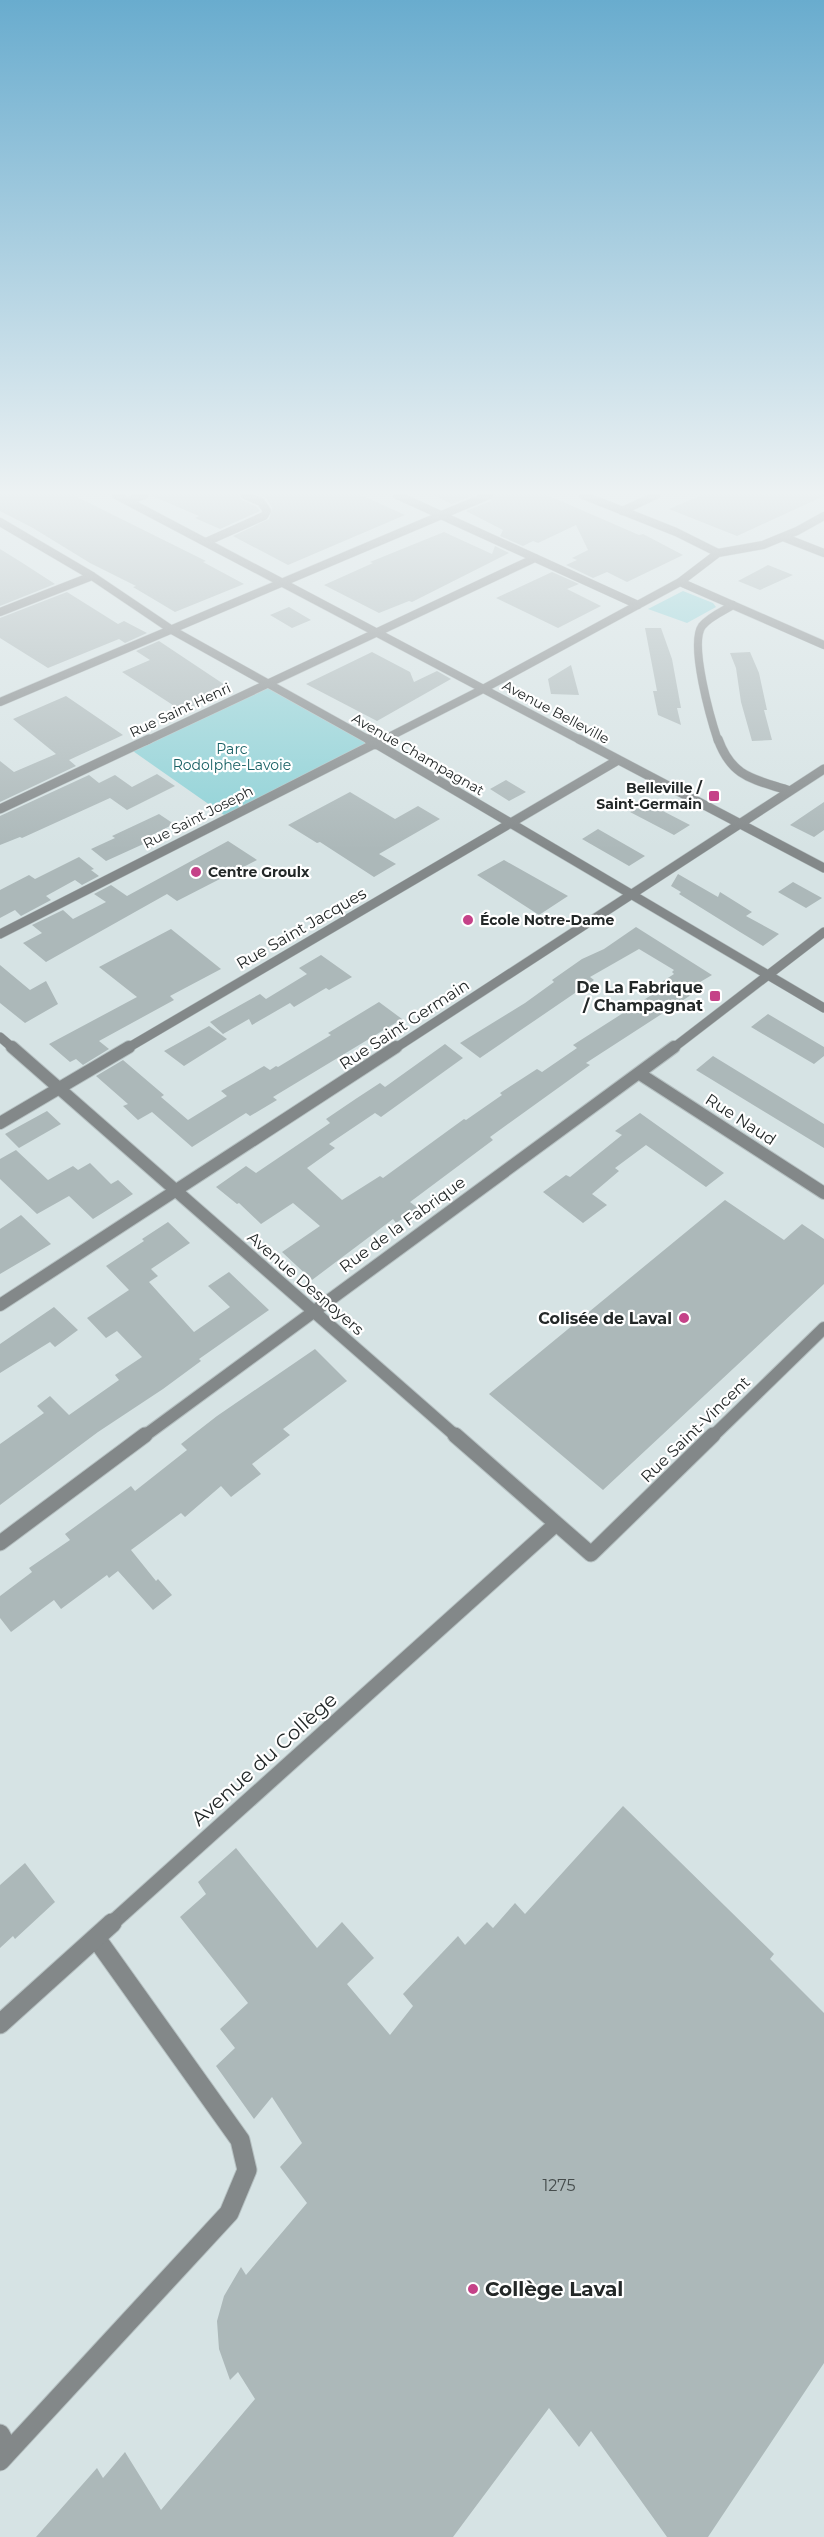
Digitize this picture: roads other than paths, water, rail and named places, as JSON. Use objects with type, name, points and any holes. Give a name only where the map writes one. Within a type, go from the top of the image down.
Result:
[{"type":"street","name":"Avenue Champagnat","points":[[147,613],[172,630],[375,743],[824,1008]]},
{"type":"street","points":[[0,702],[211,613]]},
{"type":"street","name":"Avenue Belleville","points":[[339,613],[824,868]]},
{"type":"street","name":"Rue Saint Henri","points":[[0,809],[418,613]]},
{"type":"street","name":"Rue Saint Joseph","points":[[0,934],[483,689],[624,613]]},
{"type":"street","points":[[720,613],[700,627],[698,635],[698,660],[715,736],[728,762],[748,777],[790,791]]},
{"type":"street","points":[[752,613],[824,645]]},
{"type":"street","name":"Rue Saint Jacques","points":[[0,1123],[618,760]]},
{"type":"street","name":"Rue Saint Germain","points":[[0,1305],[824,769]]},
{"type":"street","name":"Rue de la Fabrique","points":[[0,1543],[313,1311],[640,1074],[766,974],[824,932]]},
{"type":"street","name":"Avenue Desnoyers","points":[[0,1037],[591,1554]]},
{"type":"street","name":"Rue Naud","points":[[640,1074],[824,1192]]},
{"type":"street","name":"Rue Saint-Vincent","points":[[591,1554],[824,1328]]},
{"type":"street","name":"Avenue du Collège","points":[[0,2024],[556,1524]]},
{"type":"street","points":[[3,2448],[230,2213],[247,2170],[240,2140],[96,1938]]},
{"type":"place","name":"Belleville / Saint-Germain","points":[[714,796]]},
{"type":"place","name":"Centre Groulx","points":[[196,872]]},
{"type":"place","name":"École Notre-Dame","points":[[468,920]]},
{"type":"place","name":"De La Fabrique / Champagnat","points":[[715,996]]},
{"type":"place","name":"Colisée de Laval","points":[[684,1318]]},
{"type":"place","name":"Collège Laval","points":[[473,2289]]},
{"type":"park label","name":"Parc Rodolphe-Lavoie","points":[[232,758]]}]
